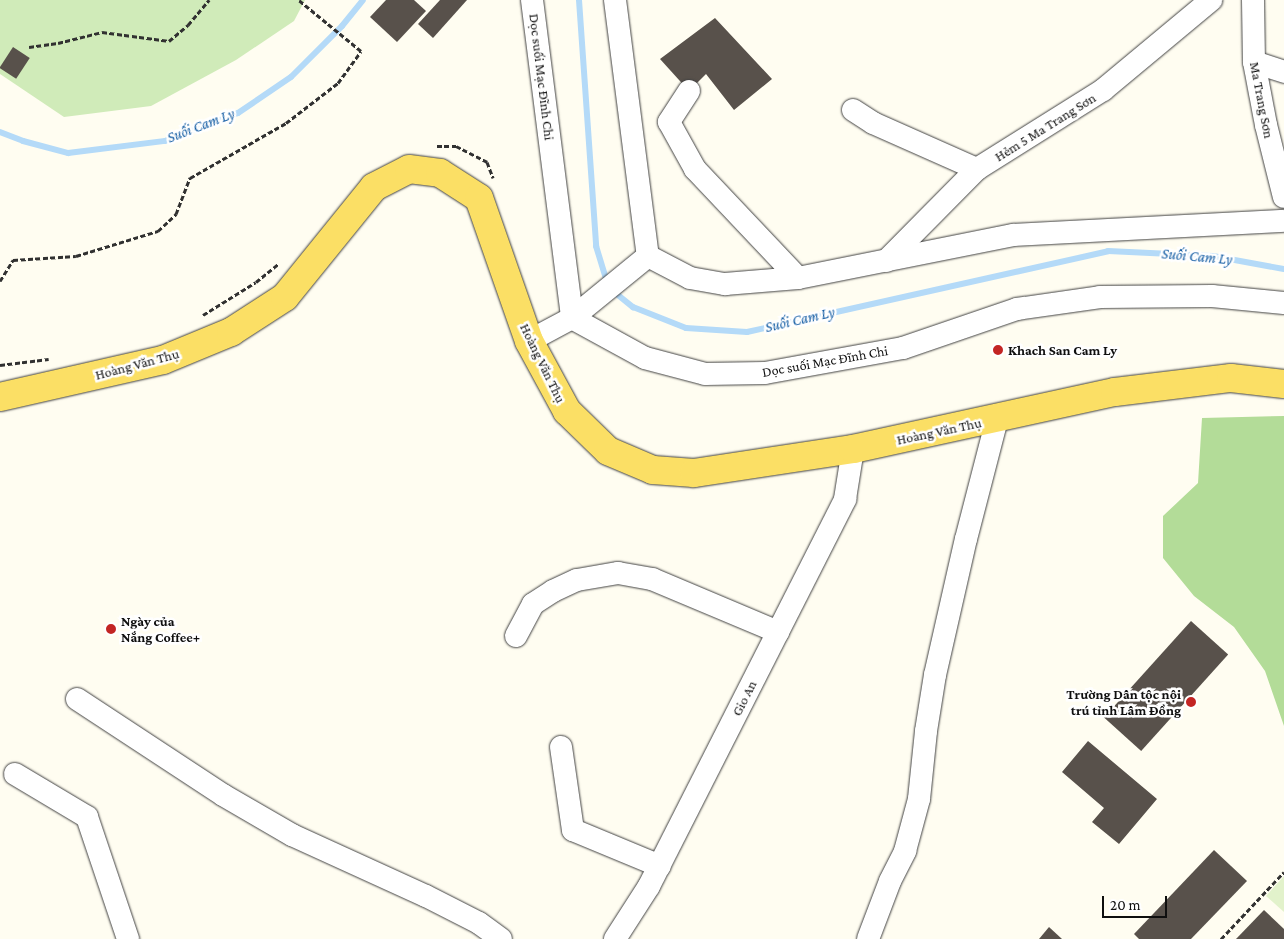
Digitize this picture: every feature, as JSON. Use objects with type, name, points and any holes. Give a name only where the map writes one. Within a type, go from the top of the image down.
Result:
[{"type":"main road","name":"Hoàng Văn Thụ","points":[[0,397],[163,360],[231,332],[285,297],[374,187],[410,169],[440,173],[479,198],[529,341],[567,411],[608,450],[653,470],[694,473],[853,449],[1115,392],[1231,378],[1284,384]]},
{"type":"street","name":"Dọc suối Mạc Đĩnh Chi","points":[[532,0],[572,318],[645,358],[705,374],[765,373],[903,348],[1017,309],[1100,297],[1212,296],[1284,303]]},
{"type":"street","points":[[614,0],[648,256]]},
{"type":"street","name":"Hẻm 5 Ma Trang Sơn","points":[[886,261],[977,169],[1103,90],[1211,0]]},
{"type":"street","name":"Ma Trang Sơn","points":[[1253,0],[1254,62],[1266,125],[1284,198]]},
{"type":"street","points":[[1254,62],[1284,72]]},
{"type":"street","points":[[689,91],[669,122],[694,170],[798,278]]},
{"type":"street","points":[[852,110],[873,123],[977,169]]},
{"type":"street","points":[[648,256],[690,278],[725,284],[798,278],[1014,235],[1284,221]]},
{"type":"street","points":[[529,341],[572,318],[648,256]]},
{"type":"street","points":[[868,939],[890,881],[905,851],[920,799],[926,730],[935,675],[966,539],[997,419]]},
{"type":"street","name":"Gio An","points":[[615,939],[660,866],[845,499],[853,449]]},
{"type":"street","points":[[516,636],[533,604],[553,591],[577,580],[618,573],[652,580],[778,632]]},
{"type":"street","points":[[77,699],[223,795],[285,831],[426,896],[479,923],[501,939]]},
{"type":"street","points":[[560,747],[573,830],[660,866]]},
{"type":"street","points":[[15,774],[87,817],[128,939]]},
{"type":"path","points":[[30,47],[58,43],[102,32],[169,41],[188,25],[209,0]]},
{"type":"path","points":[[0,282],[13,260],[76,256],[158,231],[176,214],[190,178],[286,123],[338,83],[361,51],[316,16],[299,0]]},
{"type":"path","points":[[1221,939],[1284,872]]},
{"type":"green space","points":[[0,0],[305,0],[294,21],[236,60],[151,106],[64,117],[0,74]]},
{"type":"green space","points":[[1284,416],[1284,726],[1265,671],[1234,627],[1194,596],[1163,558],[1163,516],[1198,483],[1202,418]]},
{"type":"green space","points":[[1284,876],[1284,912],[1266,896]]},
{"type":"building","points":[[386,0],[414,0],[426,11],[397,42],[370,17]]},
{"type":"building","points":[[440,0],[467,0],[433,38],[418,24]]},
{"type":"building","points":[[715,18],[772,79],[734,110],[706,74],[689,91],[660,59]]},
{"type":"building","points":[[13,47],[30,58],[16,79],[0,68]]},
{"type":"building","points":[[1191,621],[1228,654],[1141,751],[1104,718]]},
{"type":"building","points":[[1088,741],[1157,799],[1119,844],[1092,822],[1104,808],[1062,772]]},
{"type":"building","points":[[1214,850],[1247,881],[1191,939],[1139,939],[1134,934]]},
{"type":"building","points":[[1264,910],[1284,929],[1284,939],[1236,939]]},
{"type":"building","points":[[1049,927],[1062,939],[1039,939]]},
{"type":"waterway","name":"Suối Cam Ly","points":[[0,132],[23,141],[68,153],[165,141],[238,113],[291,77],[342,26],[363,0]]},
{"type":"waterway","name":"Suối Cam Ly","points":[[579,0],[596,246],[607,283]]},
{"type":"waterway","name":"Suối Cam Ly","points":[[613,291],[633,307],[686,328],[747,332],[1108,251],[1213,256],[1284,269]]},
{"type":"place","name":"Khach San Cam Ly","points":[[998,350]]},
{"type":"place","name":"Ngày của Nắng Coffee+","points":[[111,629]]},
{"type":"place","name":"Trường Dân tộc nội trú tỉnh Lâm Đồng","points":[[1191,702]]}]
